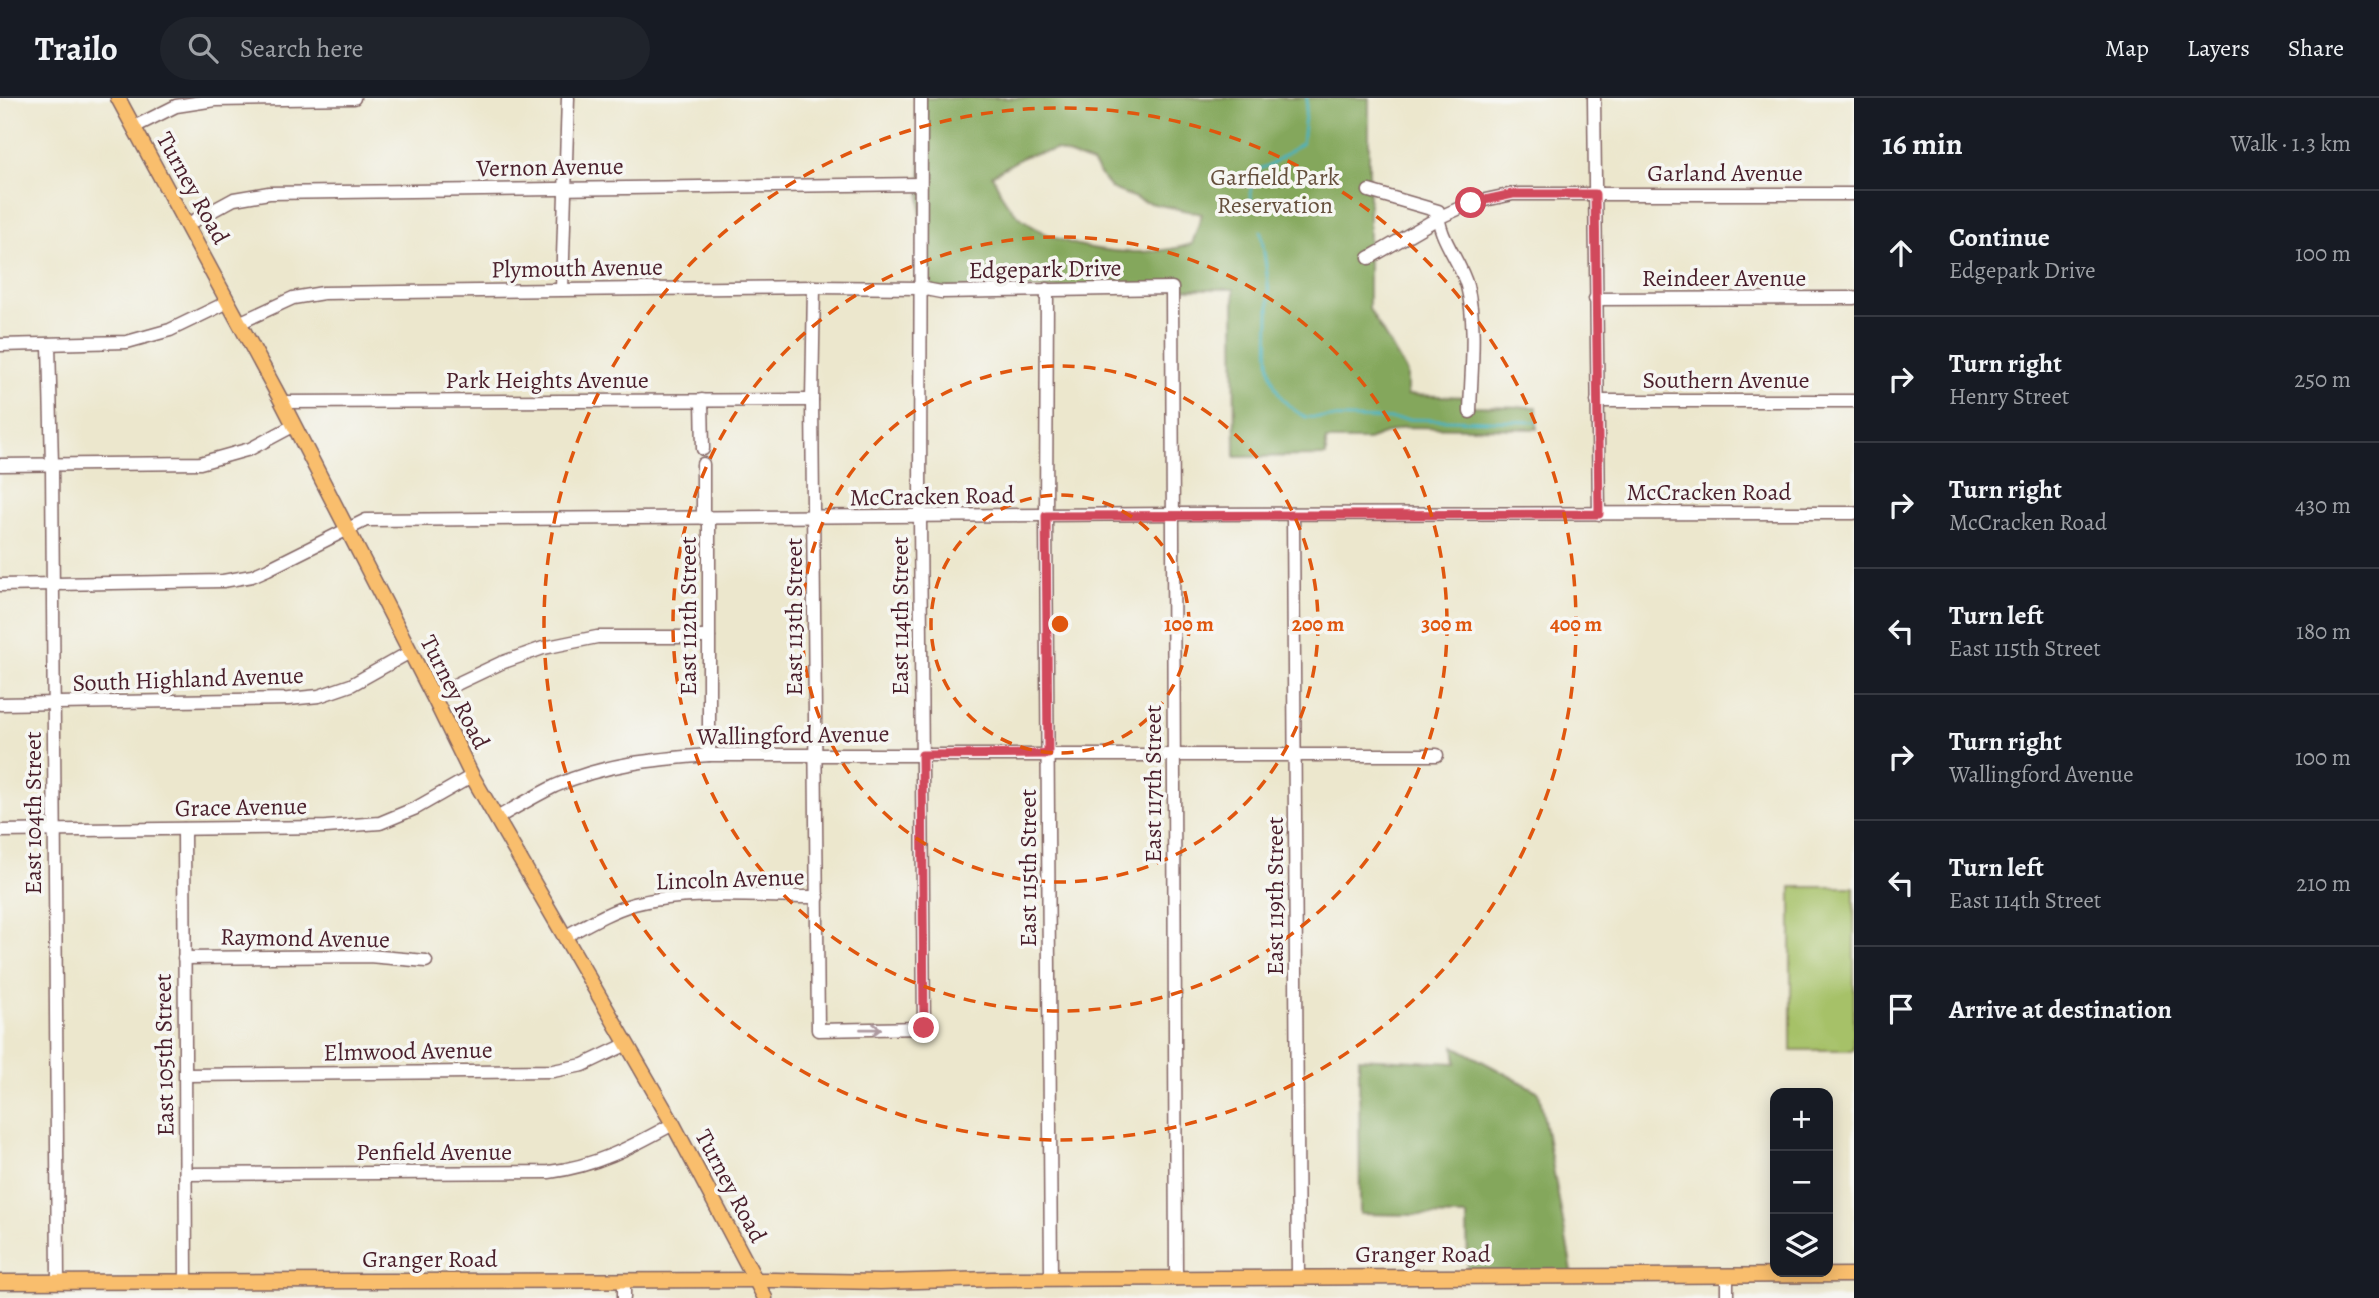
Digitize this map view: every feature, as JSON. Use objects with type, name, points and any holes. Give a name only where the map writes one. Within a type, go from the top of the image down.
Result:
[{"type":"main road","name":"Turney Road","points":[[118,98],[282,402],[472,776],[673,1124],[765,1298]]},
{"type":"main road","name":"Granger Road","points":[[0,1282],[951,1282],[992,1279],[1854,1275]]},
{"type":"street","points":[[134,127],[176,106],[215,100],[354,98]]},
{"type":"street","points":[[562,289],[568,98]]},
{"type":"street","name":"East 114th Street","points":[[818,1030],[924,1028],[920,517],[921,98]]},
{"type":"street","points":[[1594,98],[1599,514]]},
{"type":"street","name":"Vernon Avenue","points":[[188,225],[234,199],[269,193],[920,184]]},
{"type":"street","points":[[1369,191],[1438,211],[1438,226],[1456,256],[1467,287],[1471,321],[1470,412]]},
{"type":"street","points":[[1369,258],[1438,218],[1471,203],[1513,194],[1595,194]]},
{"type":"street","name":"Garland Avenue","points":[[1595,194],[1854,194]]},
{"type":"street","name":"East 113th Street","points":[[814,287],[818,1030]]},
{"type":"street","name":"Plymouth Avenue","points":[[239,323],[293,298],[323,293],[920,288]]},
{"type":"street","name":"Edgepark Drive","points":[[920,288],[941,292],[1172,288]]},
{"type":"street","name":"East 117th Street","points":[[1172,288],[1176,1279]]},
{"type":"street","name":"East 115th Street","points":[[1047,289],[1051,1279]]},
{"type":"street","name":"Reindeer Avenue","points":[[1595,299],[1854,298]]},
{"type":"street","points":[[0,345],[118,343],[150,337],[183,325],[228,302]]},
{"type":"street","name":"East 104th Street","points":[[49,344],[58,1281]]},
{"type":"street","points":[[702,400],[703,449]]},
{"type":"street","name":"Park Heights Avenue","points":[[282,402],[813,400]]},
{"type":"street","name":"Southern Avenue","points":[[1597,401],[1854,401]]},
{"type":"street","points":[[0,465],[200,463],[250,449],[293,426]]},
{"type":"street","name":"East 112th Street","points":[[703,464],[709,637],[709,755]]},
{"type":"street","name":"McCracken Road","points":[[0,585],[223,581],[252,576],[366,520],[1172,514],[1854,513]]},
{"type":"street","name":"East 119th Street","points":[[1293,514],[1298,1277]]},
{"type":"street","points":[[434,698],[446,689],[501,663],[544,648],[597,637],[709,637]]},
{"type":"street","name":"South Highland Avenue","points":[[0,704],[288,699],[319,696],[351,685],[410,652]]},
{"type":"street","name":"Wallingford Avenue","points":[[497,818],[556,786],[605,769],[649,760],[709,755],[1437,755]]},
{"type":"street","name":"Grace Avenue","points":[[0,831],[327,827],[380,823],[416,808],[472,776]]},
{"type":"street","name":"East 105th Street","points":[[184,829],[186,1281]]},
{"type":"street","name":"Lincoln Avenue","points":[[566,936],[599,918],[634,904],[683,897],[818,897]]},
{"type":"street","name":"Raymond Avenue","points":[[184,958],[369,956],[426,961]]},
{"type":"street","name":"Elmwood Avenue","points":[[186,1074],[553,1071],[583,1065],[625,1045]]},
{"type":"street","name":"Penfield Avenue","points":[[186,1174],[549,1172],[577,1169],[614,1156],[673,1124]]},
{"type":"street","points":[[1727,1277],[1727,1298]]},
{"type":"street","points":[[624,1282],[624,1298]]},
{"type":"green space","name":"Garfield Park Reservation","points":[[921,98],[1369,98],[1369,309],[1407,373],[1407,395],[1470,397],[1470,406],[1537,407],[1537,429],[1403,427],[1368,440],[1326,440],[1326,456],[1235,457],[1234,289],[920,288]],"holes":[[[1056,150],[1092,163],[1110,188],[1145,202],[1202,214],[1192,244],[1145,252],[1093,248],[1067,242],[1023,220],[1007,203],[992,175],[1025,156]]]},
{"type":"green space","points":[[1791,887],[1854,887],[1854,1050],[1791,1050]]},
{"type":"green space","points":[[1454,1046],[1539,1092],[1573,1276],[1468,1276],[1467,1216],[1360,1214],[1359,1058],[1456,1063]]},
{"type":"waterway","points":[[1251,203],[1251,183],[1256,170],[1270,165],[1302,143],[1307,98]]},
{"type":"waterway","points":[[1261,232],[1269,293],[1270,367],[1280,396],[1291,407],[1306,417],[1538,422]]},
{"type":"route","points":[[924,1028],[922,755],[1048,754],[1046,516],[1599,514],[1595,194],[1513,194],[1471,203]]}]
